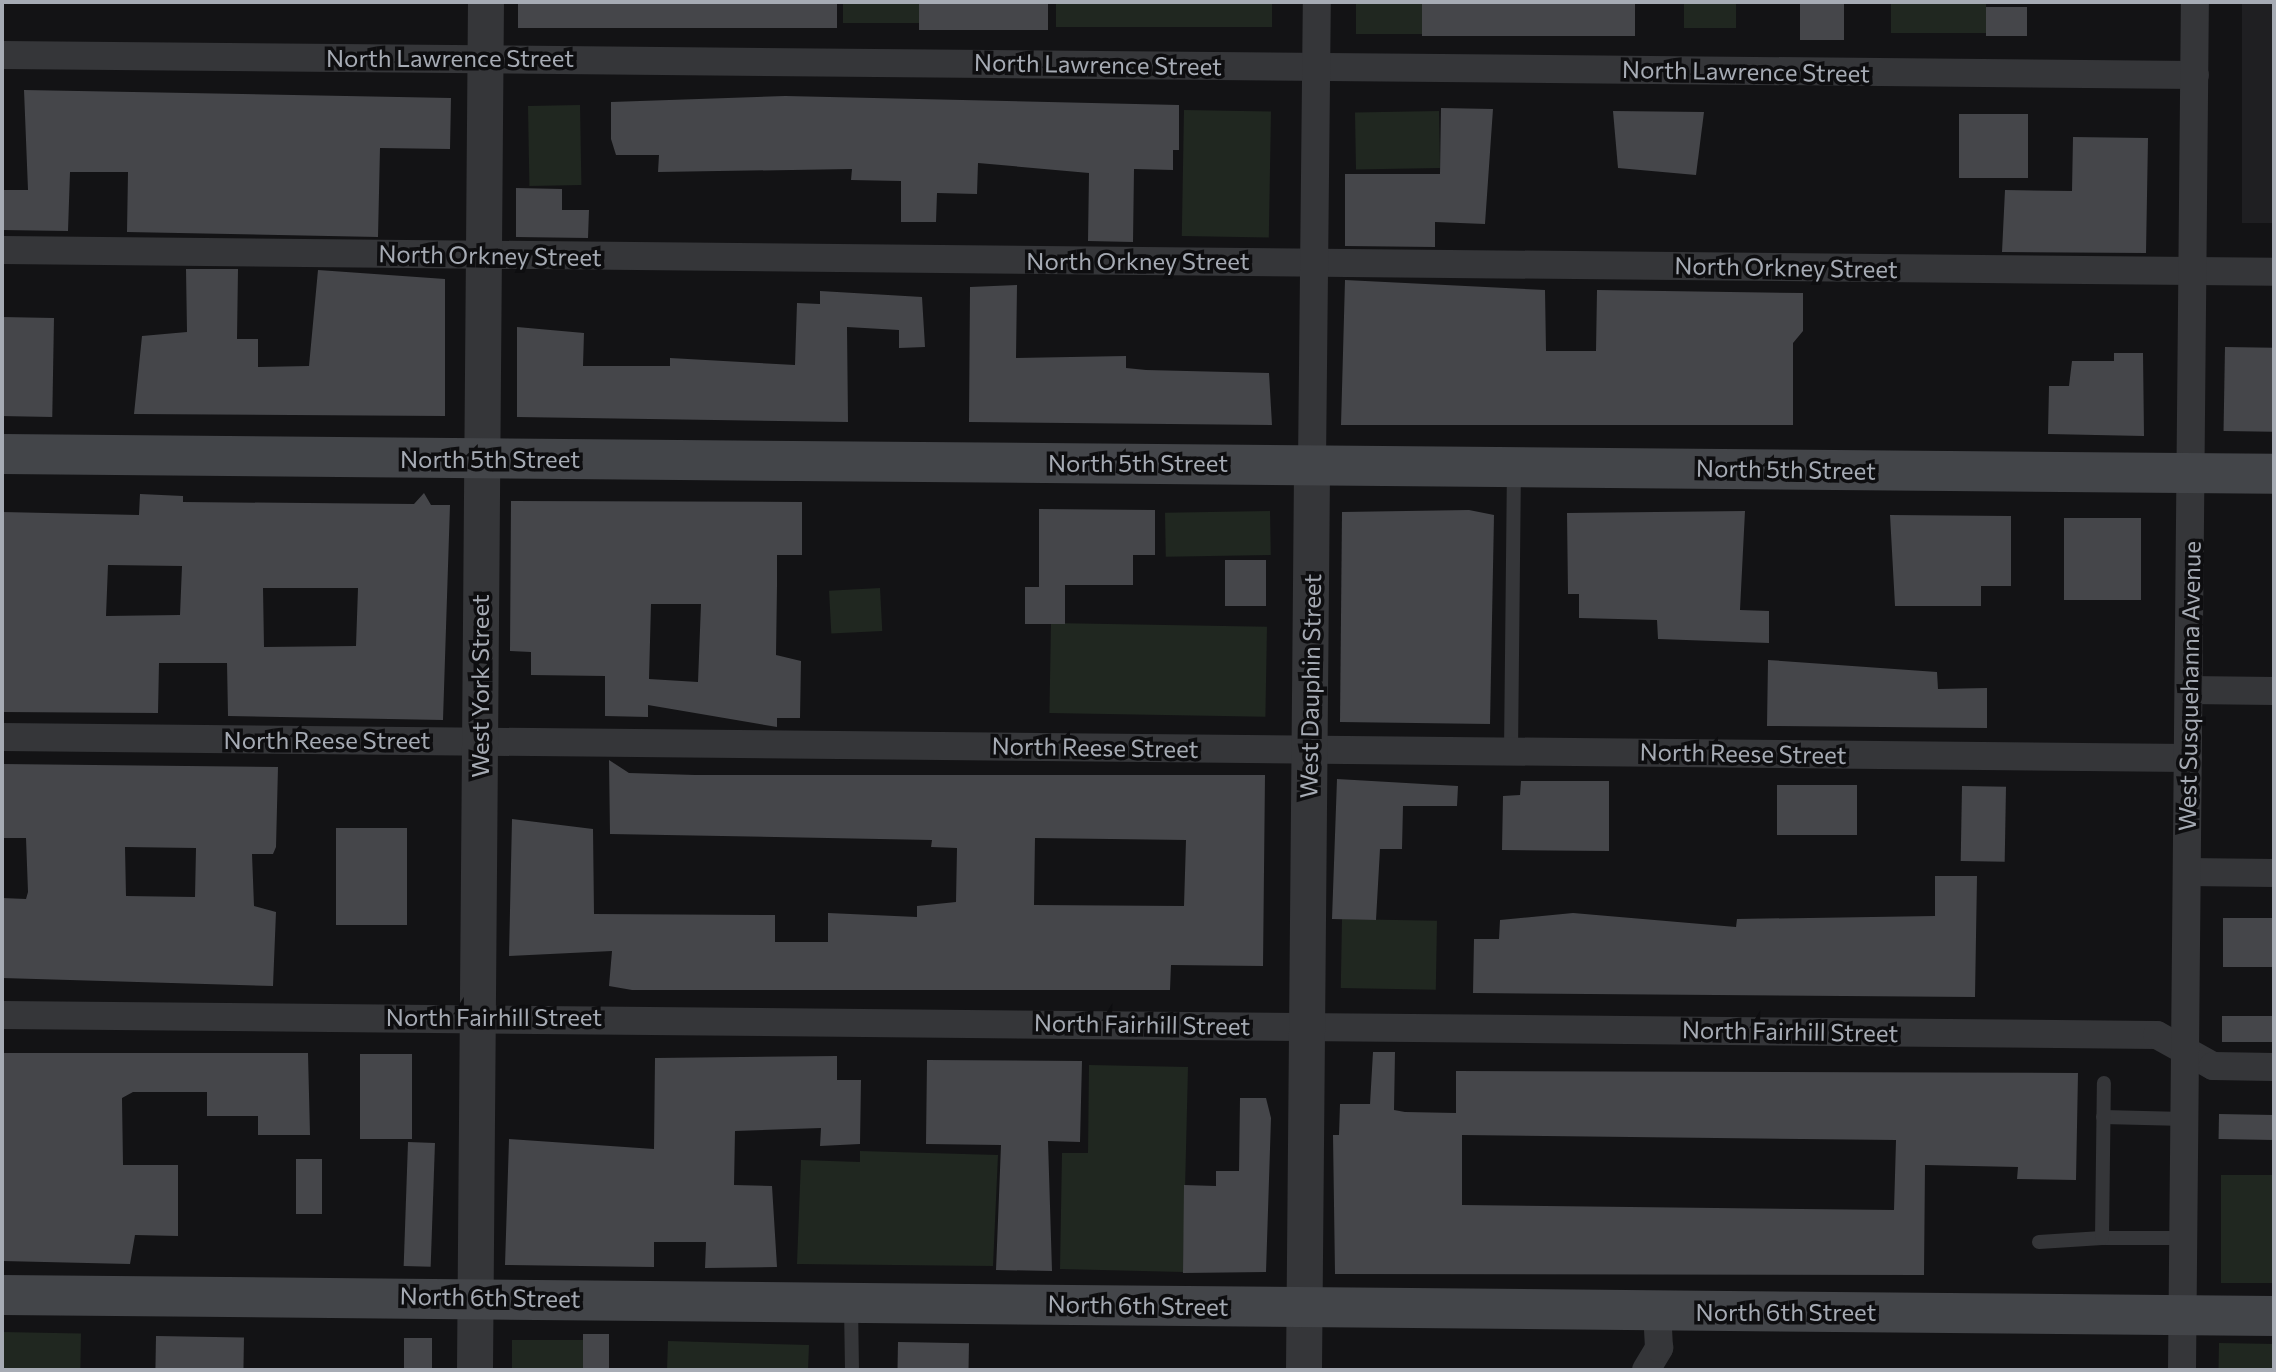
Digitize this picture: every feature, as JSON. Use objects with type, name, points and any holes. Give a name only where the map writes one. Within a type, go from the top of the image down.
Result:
[{"type":"main road","name":"North 5th Street","points":[[2,454],[1312,463],[2274,474]]},
{"type":"main road","name":"North 6th Street","points":[[2,1295],[2274,1316]]},
{"type":"street","name":"West York Street","points":[[475,1370],[486,2]]},
{"type":"street","name":"West Dauphin Street","points":[[1304,1370],[1317,2]]},
{"type":"street","name":"West Susquehanna Avenue","points":[[2182,1370],[2195,2]]},
{"type":"street","name":"North Lawrence Street","points":[[2,55],[2195,75]]},
{"type":"street","name":"North Orkney Street","points":[[2,250],[2274,272]]},
{"type":"street","points":[[2189,690],[2274,691]]},
{"type":"street","name":"North Reese Street","points":[[2,737],[2188,758]]},
{"type":"street","points":[[2187,872],[2274,873]]},
{"type":"street","name":"North Fairhill Street","points":[[2,1015],[479,1016],[2157,1035],[2213,1066],[2274,1067]]},
{"type":"street","points":[[1646,1370],[1659,1348],[1657,1311]]},
{"type":"lane","points":[[1511,751],[1514,466]]},
{"type":"lane","points":[[2102,1238],[2104,1083]]},
{"type":"lane","points":[[2103,1117],[2185,1119]]},
{"type":"lane","points":[[2039,1242],[2184,1238]]},
{"type":"lane","points":[[851,1302],[852,1370]]},
{"type":"shaded area","points":[[843,2],[919,2],[919,23],[843,23]]},
{"type":"shaded area","points":[[1056,2],[1272,2],[1272,27],[1056,27]]},
{"type":"shaded area","points":[[1356,2],[1424,2],[1424,34],[1356,34]]},
{"type":"shaded area","points":[[1684,2],[1736,2],[1736,28],[1684,28]]},
{"type":"shaded area","points":[[1891,2],[1986,2],[1986,33],[1891,33]]},
{"type":"shaded area","points":[[2242,2],[2274,2],[2274,223],[2242,223]]},
{"type":"shaded area","points":[[580,105],[581,185],[529,186],[528,106]]},
{"type":"shaded area","points":[[1184,110],[1271,112],[1269,237],[1182,236]]},
{"type":"shaded area","points":[[1439,111],[1440,168],[1356,169],[1355,112]]},
{"type":"shaded area","points":[[1270,511],[1271,555],[1166,557],[1165,513]]},
{"type":"shaded area","points":[[880,588],[882,631],[831,634],[829,591]]},
{"type":"shaded area","points":[[1051,623],[1267,627],[1265,717],[1049,713]]},
{"type":"shaded area","points":[[1342,919],[1437,921],[1436,990],[1341,988]]},
{"type":"shaded area","points":[[1089,1065],[1188,1067],[1183,1272],[1060,1269],[1062,1153],[1088,1153]]},
{"type":"shaded area","points":[[860,1151],[998,1155],[993,1266],[797,1264],[801,1160],[860,1162]]},
{"type":"shaded area","points":[[2221,1175],[2274,1175],[2274,1283],[2221,1283]]},
{"type":"shaded area","points":[[2,1332],[81,1333],[80,1370],[2,1370]]},
{"type":"shaded area","points":[[512,1340],[588,1340],[588,1370],[512,1370]]},
{"type":"shaded area","points":[[668,1341],[809,1345],[808,1370],[667,1370]]},
{"type":"shaded area","points":[[2219,1343],[2274,1344],[2274,1370],[2219,1370]]},
{"type":"building","points":[[518,2],[837,2],[837,28],[518,28]]},
{"type":"building","points":[[919,2],[1048,2],[1048,30],[919,30]]},
{"type":"building","points":[[1422,2],[1635,2],[1635,36],[1422,36]]},
{"type":"building","points":[[1800,2],[1844,2],[1844,40],[1800,40]]},
{"type":"building","points":[[1986,7],[2027,7],[2027,36],[1986,36]]},
{"type":"building","points":[[24,90],[451,98],[450,149],[380,148],[378,237],[127,232],[128,172],[70,172],[68,231],[2,230],[2,190],[28,190]]},
{"type":"building","points":[[785,96],[1179,105],[1179,150],[1173,150],[1173,170],[1134,169],[1133,242],[1088,241],[1089,173],[978,163],[977,194],[937,193],[936,222],[901,222],[901,181],[851,180],[852,169],[658,172],[659,155],[616,155],[611,139],[611,102]]},
{"type":"building","points":[[1441,108],[1493,109],[1485,224],[1435,222],[1435,247],[1345,246],[1345,174],[1440,174]]},
{"type":"building","points":[[1613,111],[1704,112],[1696,175],[1618,168]]},
{"type":"building","points":[[1959,114],[2028,114],[2028,178],[1959,178]]},
{"type":"building","points":[[2073,137],[2148,138],[2146,253],[2002,252],[2005,190],[2072,191]]},
{"type":"building","points":[[516,188],[562,189],[562,210],[589,210],[588,238],[516,237]]},
{"type":"building","points":[[186,269],[238,269],[237,339],[258,339],[258,367],[309,366],[318,270],[445,279],[445,416],[134,414],[142,336],[187,332]]},
{"type":"building","points":[[1345,280],[1545,290],[1546,351],[1596,351],[1597,290],[1803,293],[1803,331],[1793,343],[1793,425],[1341,425]]},
{"type":"building","points":[[1017,285],[1016,358],[1126,356],[1126,368],[1269,373],[1272,425],[969,422],[970,287]]},
{"type":"building","points":[[820,291],[922,297],[925,347],[899,348],[899,330],[847,327],[848,422],[517,417],[517,327],[584,333],[583,366],[670,366],[670,358],[795,365],[797,303],[820,304]]},
{"type":"building","points":[[2,317],[54,318],[52,417],[2,416]]},
{"type":"building","points":[[2225,347],[2274,348],[2273,432],[2224,431]]},
{"type":"building","points":[[2114,353],[2143,353],[2144,436],[2048,434],[2049,386],[2069,386],[2072,361],[2114,361]]},
{"type":"building","points":[[424,493],[431,505],[450,505],[443,720],[228,716],[227,663],[159,663],[158,713],[2,712],[2,512],[139,515],[140,494],[183,496],[183,502],[414,504]],"holes":[[[108,565],[182,566],[180,615],[106,616]],[[263,588],[358,588],[356,646],[264,647]]]},
{"type":"building","points":[[511,501],[802,502],[802,555],[777,555],[776,655],[801,661],[800,718],[777,718],[777,727],[648,705],[648,717],[605,716],[605,676],[531,675],[531,652],[510,651]],"holes":[[[651,604],[701,604],[698,682],[649,679]]]},
{"type":"building","points":[[1039,509],[1155,510],[1155,555],[1133,555],[1133,585],[1065,585],[1065,624],[1025,624],[1025,587],[1039,587]]},
{"type":"building","points":[[1469,510],[1494,515],[1490,724],[1340,722],[1342,512]]},
{"type":"building","points":[[1745,511],[1740,610],[1769,611],[1769,643],[1658,639],[1657,620],[1579,618],[1579,594],[1568,594],[1567,513]]},
{"type":"building","points":[[1890,515],[2011,516],[2011,586],[1981,586],[1981,606],[1895,606]]},
{"type":"building","points":[[2064,518],[2141,518],[2141,600],[2064,600]]},
{"type":"building","points":[[1225,560],[1266,560],[1266,606],[1225,606]]},
{"type":"building","points":[[1768,660],[1937,672],[1938,689],[1987,688],[1987,728],[1767,726]]},
{"type":"building","points":[[609,760],[629,773],[695,775],[1265,775],[1263,966],[1171,965],[1170,990],[632,990],[609,986],[612,951],[509,956],[512,819],[593,829],[594,914],[775,915],[775,942],[828,942],[828,913],[917,917],[917,906],[956,902],[957,848],[931,847],[932,840],[610,834]],"holes":[[[1035,838],[1186,840],[1184,906],[1034,905]]]},
{"type":"building","points":[[2,764],[278,767],[276,847],[273,854],[252,854],[254,906],[276,912],[273,986],[2,978],[2,898],[26,899],[28,892],[26,838],[2,838]],"holes":[[[125,847],[196,848],[195,897],[126,896]]]},
{"type":"building","points":[[1337,779],[1458,786],[1457,806],[1403,806],[1402,849],[1380,849],[1376,920],[1332,919]]},
{"type":"building","points":[[1521,781],[1609,781],[1609,851],[1502,850],[1503,796],[1520,795]]},
{"type":"building","points":[[1777,785],[1857,785],[1857,835],[1777,835]]},
{"type":"building","points":[[1962,786],[2006,787],[2005,862],[1961,861]]},
{"type":"building","points":[[336,828],[407,828],[407,925],[336,925]]},
{"type":"building","points":[[1935,876],[1977,876],[1975,997],[1473,993],[1474,939],[1499,939],[1500,920],[1573,913],[1736,927],[1737,919],[1935,916]]},
{"type":"building","points":[[2223,918],[2274,918],[2274,967],[2223,967]]},
{"type":"building","points":[[2222,1016],[2274,1016],[2274,1042],[2222,1042]]},
{"type":"building","points":[[1373,1052],[1395,1052],[1394,1110],[1405,1112],[1456,1113],[1456,1071],[2078,1073],[2076,1180],[2017,1179],[2018,1167],[1925,1165],[1924,1275],[1335,1274],[1333,1135],[1339,1135],[1340,1104],[1370,1104]],"holes":[[[1462,1135],[1896,1140],[1894,1210],[1462,1205]]]},
{"type":"building","points":[[2,1053],[308,1053],[310,1135],[258,1135],[258,1116],[207,1116],[207,1092],[133,1092],[122,1098],[123,1165],[178,1165],[178,1236],[135,1235],[130,1264],[2,1261]]},
{"type":"building","points":[[360,1054],[412,1054],[412,1139],[360,1139]]},
{"type":"building","points":[[837,1056],[837,1080],[861,1080],[860,1144],[820,1146],[821,1128],[735,1131],[734,1185],[772,1186],[777,1267],[705,1268],[706,1242],[654,1242],[654,1267],[505,1265],[509,1139],[654,1149],[655,1058]]},
{"type":"building","points":[[927,1060],[1082,1061],[1080,1142],[1048,1141],[1052,1271],[996,1270],[1001,1145],[926,1144]]},
{"type":"building","points":[[1240,1098],[1266,1098],[1271,1118],[1266,1272],[1183,1273],[1184,1185],[1216,1186],[1216,1171],[1239,1171]]},
{"type":"building","points":[[2219,1114],[2274,1115],[2274,1140],[2219,1139]]},
{"type":"building","points":[[408,1142],[435,1143],[431,1267],[404,1266]]},
{"type":"building","points":[[296,1159],[322,1159],[322,1214],[296,1214]]},
{"type":"building","points":[[583,1334],[609,1334],[609,1370],[583,1370]]},
{"type":"building","points":[[156,1336],[244,1338],[243,1370],[155,1370]]},
{"type":"building","points":[[404,1338],[432,1338],[432,1370],[404,1370]]},
{"type":"building","points":[[898,1342],[969,1343],[969,1370],[898,1370]]}]
